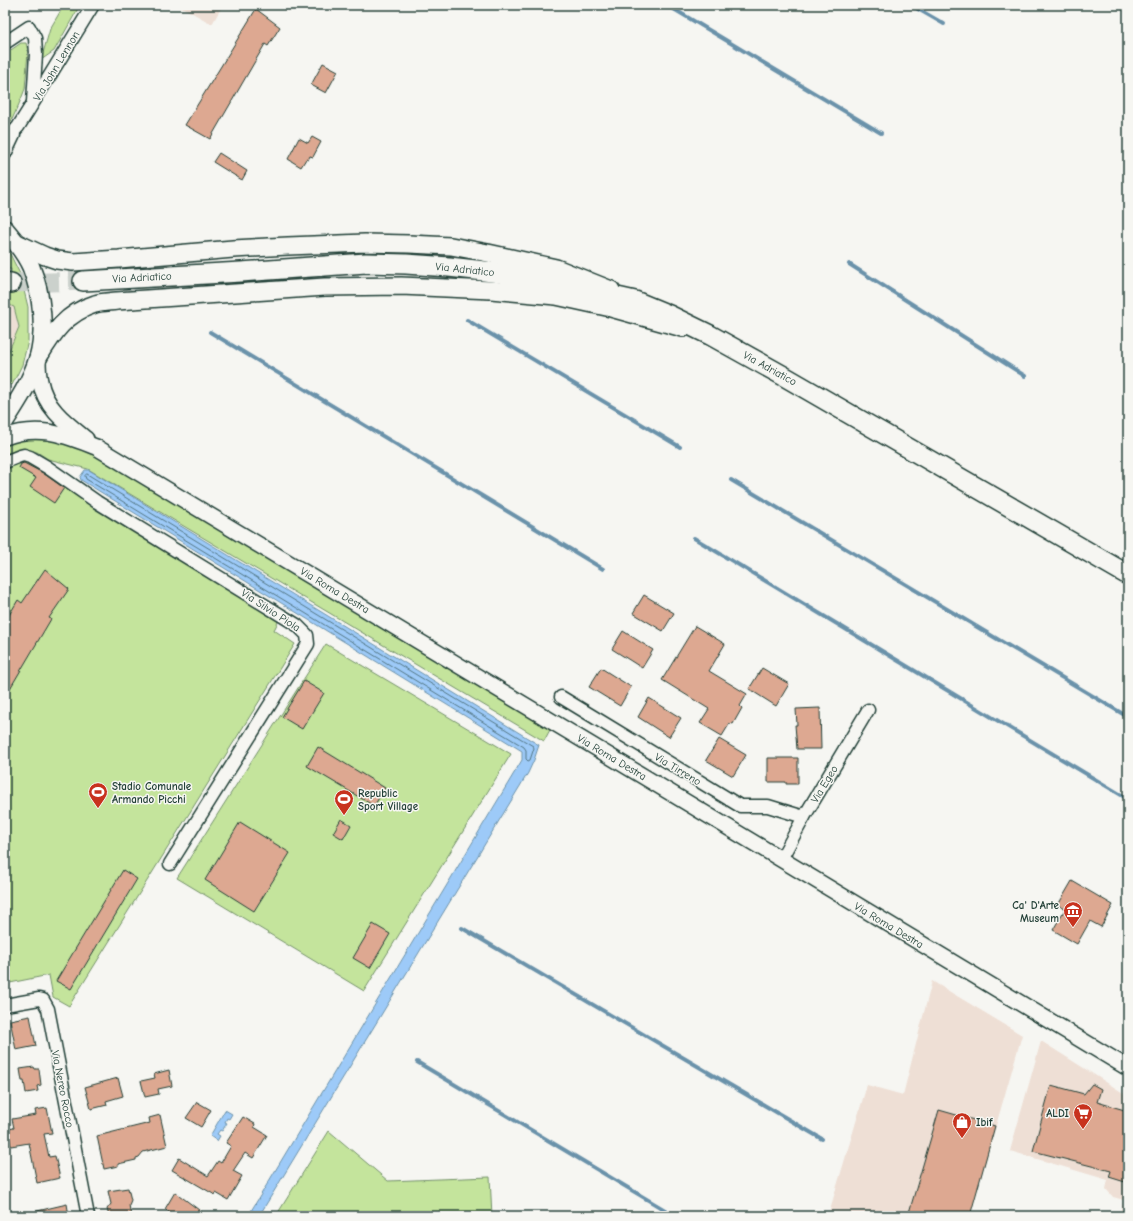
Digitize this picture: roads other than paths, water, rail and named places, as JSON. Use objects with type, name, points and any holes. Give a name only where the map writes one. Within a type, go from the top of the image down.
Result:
[{"type":"main road","points":[[9,231],[45,256],[57,260],[73,262],[288,246],[365,243],[451,246],[556,268],[635,300]]},
{"type":"main road","points":[[9,231],[30,266],[38,289],[42,333],[38,358]]},
{"type":"main road","name":"Via Adriatico","points":[[83,281],[366,264],[406,264],[494,272],[537,279],[635,300],[710,335],[822,397],[1128,575]]},
{"type":"main road","points":[[5,421],[26,386],[38,358],[59,326],[70,316],[85,308],[97,304],[117,301],[325,288],[401,286],[491,290],[556,296],[611,308],[710,335]]},
{"type":"street","name":"Via John Lennon","points":[[5,154],[18,127],[93,5]]},
{"type":"street","points":[[5,43],[29,27],[36,38],[33,103]]},
{"type":"street","name":"Via John Lennon","points":[[5,141],[18,127]]},
{"type":"street","name":"Via Roma Destra","points":[[38,358],[40,381],[45,397],[52,409],[96,447],[1128,1068]]},
{"type":"street","name":"Via Roma Destra","points":[[5,437],[15,433],[54,433],[96,447]]},
{"type":"street","name":"Via Silvio Piola","points":[[5,462],[24,455],[47,467],[97,502],[297,625],[307,635],[308,644],[170,864]]},
{"type":"street","name":"Via Tirreno","points":[[561,697],[740,806],[768,806],[804,818]]},
{"type":"street","name":"Via Egeo","points":[[781,859],[868,710]]},
{"type":"street","name":"Via Nereo Rocco","points":[[5,1006],[39,999],[43,1000],[48,1009],[88,1216]]},
{"type":"water","points":[[85,470],[89,470],[539,745],[528,773],[259,1216],[248,1216],[522,760],[522,751],[81,480],[80,477]]},
{"type":"water","points":[[225,1110],[232,1114],[229,1119],[227,1118],[225,1122],[227,1123],[222,1131],[220,1130],[217,1134],[220,1136],[217,1141],[210,1136]]},
{"type":"waterway","points":[[667,5],[881,133]]},
{"type":"waterway","points":[[911,5],[944,24]]},
{"type":"waterway","points":[[849,264],[1025,376]]},
{"type":"waterway","points":[[467,320],[680,447]]},
{"type":"waterway","points":[[210,332],[603,569]]},
{"type":"waterway","points":[[731,480],[1128,717]]},
{"type":"waterway","points":[[694,538],[1128,799]]},
{"type":"waterway","points":[[462,928],[822,1139]]},
{"type":"waterway","points":[[417,1062],[675,1216]]},
{"type":"tunnel","points":[[11,283],[83,281]]},
{"type":"place","name":"Stadio Comunale Armando Picchi","points":[[98,809]]},
{"type":"place","name":"Republic Sport Village","points":[[344,816]]},
{"type":"place","name":"Ca' D'Arte Museum","points":[[1073,928]]},
{"type":"place","name":"ALDI","points":[[1083,1130]]},
{"type":"place","name":"Ibif","points":[[962,1139]]}]
